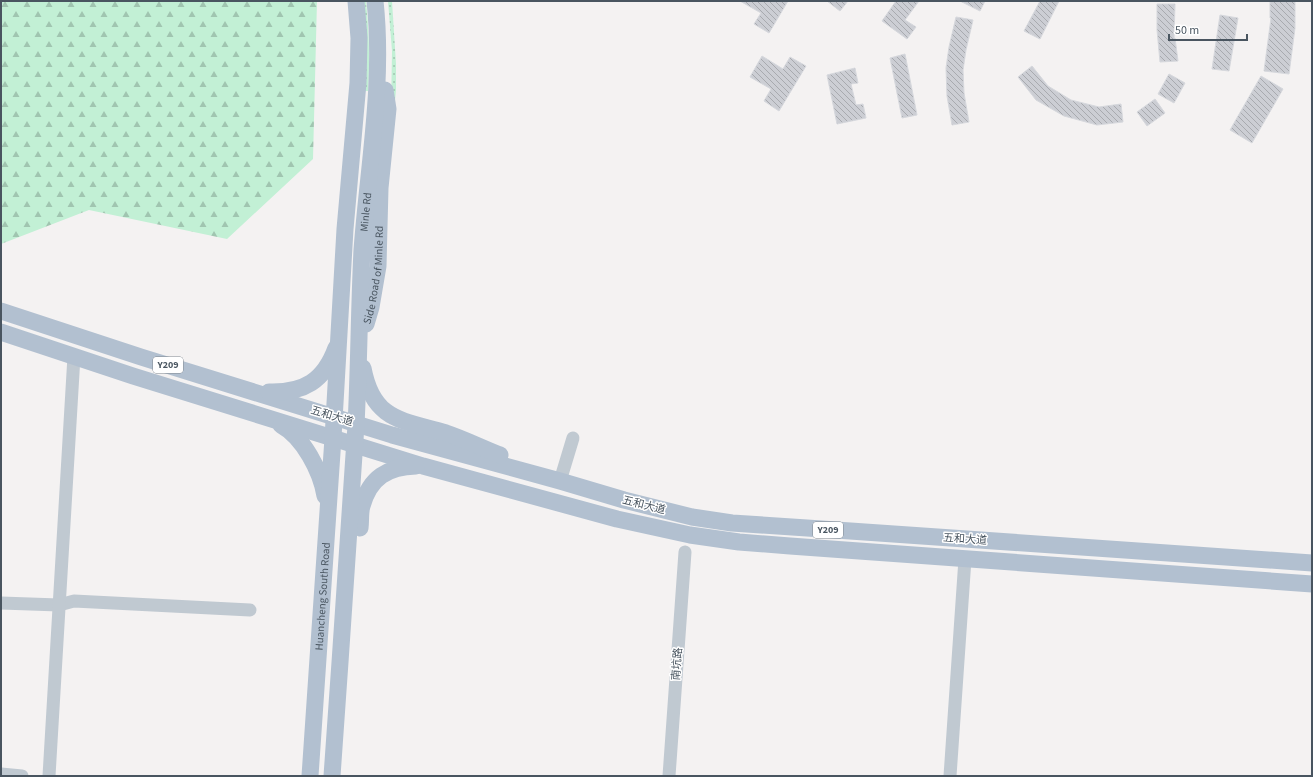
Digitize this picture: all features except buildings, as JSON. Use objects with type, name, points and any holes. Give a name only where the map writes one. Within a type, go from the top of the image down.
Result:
[{"type":"main road","name":"Minle Rd","points":[[335,417],[346,229],[358,83],[359,38],[356,1]]},
{"type":"main road","name":"Minle Rd","points":[[356,423],[362,250],[377,99],[378,56],[375,1]]},
{"type":"main road","name":"Side Road of Minle Rd","points":[[359,348],[371,307],[385,211],[380,188],[388,109],[378,56]]},
{"type":"main road","name":"五和大道","points":[[1,311],[148,359],[392,435],[624,500],[692,517],[732,523],[1311,563]]},
{"type":"main road","name":"五和大道","points":[[1,332],[422,466],[617,519],[690,535],[740,542],[1308,585]]},
{"type":"main road","points":[[248,390],[275,392],[292,391],[313,382],[328,366],[340,336]]},
{"type":"main road","points":[[359,348],[364,375],[370,392],[375,402],[391,416],[463,440],[560,481]]},
{"type":"main road","name":"Huancheng South Road","points":[[310,776],[335,417]]},
{"type":"main road","points":[[269,418],[286,428],[308,453],[320,477],[328,514]]},
{"type":"main road","name":"Huancheng South Road","points":[[332,776],[356,423]]},
{"type":"main road","points":[[322,593],[345,594],[359,545],[362,507],[367,491],[377,479],[389,471],[405,466],[422,466]]},
{"type":"street","points":[[49,776],[74,356]]},
{"type":"street","points":[[560,481],[574,438]]},
{"type":"street","name":"南坑路","points":[[669,776],[685,552]]},
{"type":"street","points":[[950,776],[965,559]]},
{"type":"street","points":[[1,603],[59,605],[74,601],[250,610]]},
{"type":"street","points":[[1,774],[22,776]]},
{"type":"green space","points":[[1,1],[317,1],[313,159],[227,239],[89,210],[1,244]]},
{"type":"green space","points":[[363,1],[366,1],[368,24],[368,91],[365,91]]},
{"type":"green space","points":[[388,1],[392,1],[396,64],[396,90],[393,122],[391,109],[392,51]]}]
